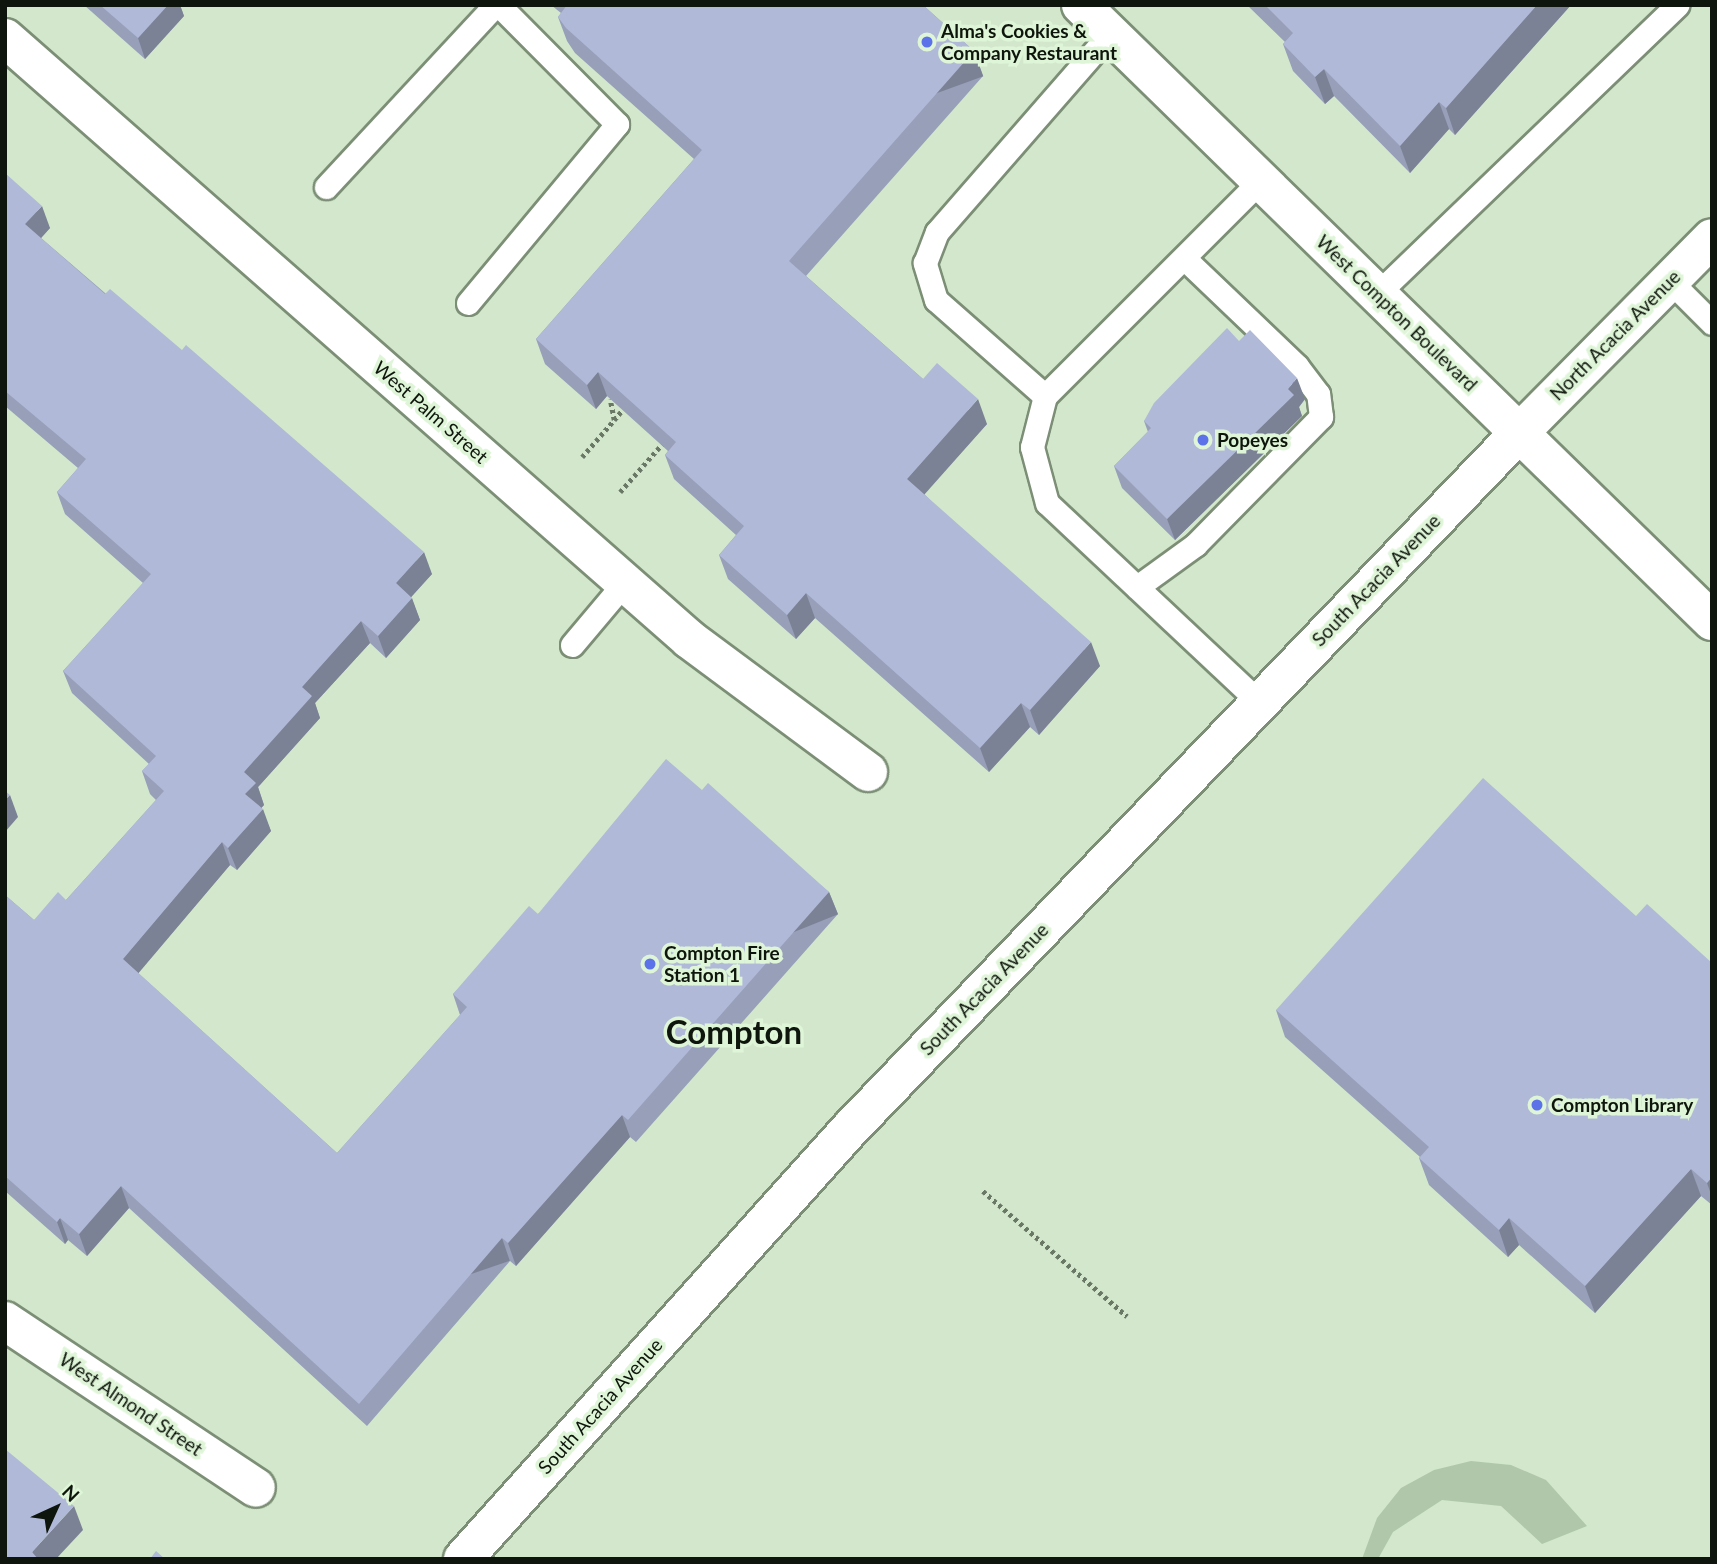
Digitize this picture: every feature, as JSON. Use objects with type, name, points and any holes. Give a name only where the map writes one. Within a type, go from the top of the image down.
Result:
[{"type":"street","name":"West Compton Boulevard","points":[[1081,5],[1712,621]]},
{"type":"street","name":"West Palm Street","points":[[5,38],[689,639],[869,772]]},
{"type":"street","name":"North Acacia Avenue","points":[[1519,433],[1712,238]]},
{"type":"street","name":"South Acacia Avenue","points":[[463,1559],[849,1130],[1258,701],[1519,433]]},
{"type":"street","name":"West Almond Street","points":[[5,1321],[256,1488]]},
{"type":"lane","points":[[326,187],[497,5],[617,124],[468,303]]},
{"type":"lane","points":[[1377,294],[1677,5]]},
{"type":"lane","points":[[1045,396],[936,300],[925,263],[937,232],[1110,34]]},
{"type":"lane","points":[[1258,701],[1047,503],[1032,447],[1045,396],[1261,180]]},
{"type":"lane","points":[[1137,587],[1195,545],[1321,417],[1318,394],[1297,366],[1184,258]]},
{"type":"lane","points":[[1670,281],[1712,323]]},
{"type":"lane","points":[[572,645],[625,582]]},
{"type":"path","points":[[610,399],[614,419]]},
{"type":"path","points":[[582,457],[631,400]]},
{"type":"path","points":[[620,492],[669,436]]},
{"type":"path","points":[[654,454],[666,454]]},
{"type":"path","points":[[983,1191],[1126,1315]]},
{"type":"green space","points":[[1471,1461],[1511,1465],[1546,1480],[1587,1526],[1542,1544],[1501,1506],[1442,1500],[1393,1532],[1378,1559],[1362,1559],[1377,1518],[1401,1488],[1434,1470]]},
{"type":"building","points":[[100,5],[168,5],[138,38]]},
{"type":"building","points":[[567,5],[923,5],[974,51],[789,261],[923,379],[937,363],[978,399],[907,479],[1091,642],[1030,710],[1021,703],[980,748],[806,593],[787,615],[719,555],[744,526],[665,455],[676,442],[598,372],[587,385],[536,339],[702,150],[566,28],[558,17]]},
{"type":"building","points":[[1265,5],[1537,5],[1446,108],[1439,102],[1400,146],[1324,69],[1315,77],[1283,44],[1293,33]]},
{"type":"building","points":[[5,173],[42,206],[25,224],[105,294],[110,289],[182,350],[186,345],[424,552],[396,583],[412,598],[378,636],[361,621],[302,687],[312,696],[244,772],[256,783],[245,794],[263,809],[228,848],[222,842],[123,959],[337,1153],[467,1007],[453,994],[529,906],[538,914],[666,759],[702,790],[708,783],[829,892],[628,1120],[622,1115],[508,1243],[502,1238],[359,1404],[121,1186],[79,1234],[60,1218],[57,1222],[5,1176],[5,895],[34,920],[58,892],[66,900],[164,791],[142,771],[156,756],[63,671],[151,574],[57,492],[86,459],[5,391]]},
{"type":"building","points":[[1227,328],[1239,341],[1250,330],[1297,378],[1288,389],[1294,395],[1167,519],[1114,466],[1151,428],[1144,421],[1154,403]]},
{"type":"building","name":"Compton Library","points":[[1483,778],[1636,916],[1647,904],[1712,963],[1712,1177],[1707,1183],[1691,1169],[1585,1286],[1509,1218],[1499,1230],[1419,1158],[1429,1147],[1276,1010]]},
{"type":"building","points":[[5,1449],[74,1506],[32,1552],[38,1559],[5,1559]]},
{"type":"building","points":[[156,1551],[165,1559],[150,1559]]},
{"type":"place","name":"Alma's Cookies & Company Restaurant","points":[[927,42]]},
{"type":"place","name":"Popeyes","points":[[1203,440]]},
{"type":"place","name":"Compton Fire Station 1","points":[[650,964]]},
{"type":"place","name":"Compton Library","points":[[1537,1105]]},
{"type":"district","name":"Compton","points":[[734,1032]]}]
